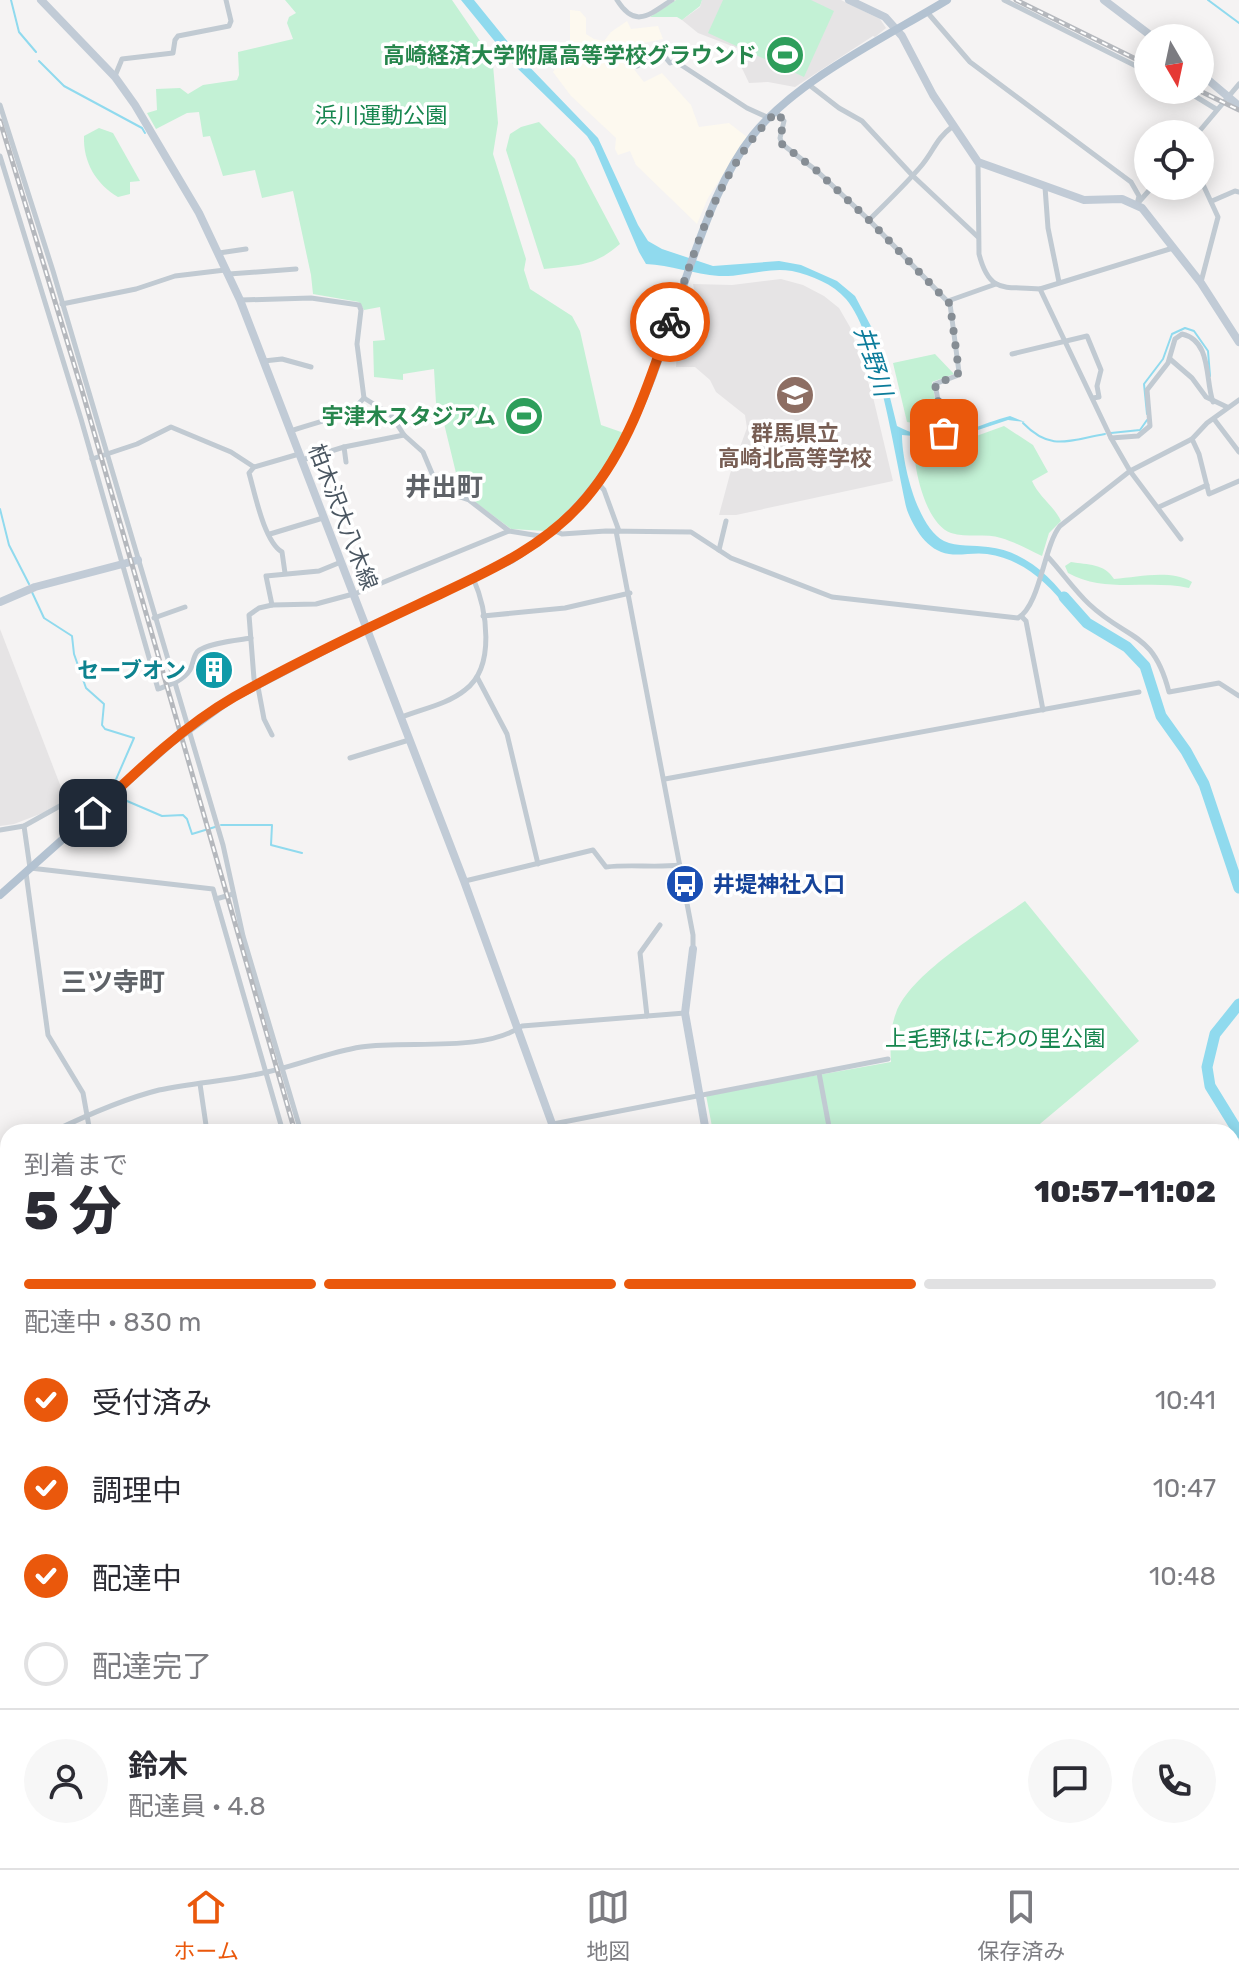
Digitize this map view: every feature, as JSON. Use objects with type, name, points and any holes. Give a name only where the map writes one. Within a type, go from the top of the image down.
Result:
[{"type":"main road","name":"柏木沢大八木線","points":[[41,0],[115,77],[150,129],[219,253],[402,717],[552,1124]]},
{"type":"main road","points":[[849,0],[885,17],[896,30],[978,162],[1089,201],[1122,199],[1137,204],[1201,283],[1239,342]]},
{"type":"main road","points":[[0,895],[188,729],[231,699],[366,629],[511,560],[549,534],[580,505],[608,470],[634,420],[693,257],[726,177],[755,132],[808,84],[947,0]]},
{"type":"main road","points":[[1104,0],[1136,24]]},
{"type":"main road","points":[[1214,84],[1239,106]]},
{"type":"main road","points":[[0,602],[35,587],[138,560]]},
{"type":"main road","points":[[693,949],[685,1013],[705,1124]]},
{"type":"street","points":[[115,77],[122,59],[173,53],[178,36],[229,26],[231,21],[226,0]]},
{"type":"street","points":[[617,0],[624,12],[643,17],[672,0]]},
{"type":"street","points":[[1004,0],[1134,65]]},
{"type":"street","points":[[927,12],[970,62],[1131,182],[1139,196],[1137,204]]},
{"type":"street","points":[[637,66],[661,52],[670,63],[675,61],[747,108],[784,121],[780,138],[782,144],[817,171],[869,220],[948,301],[959,372],[935,384],[941,433]]},
{"type":"street","points":[[808,84],[862,121],[913,176],[979,237]]},
{"type":"street","points":[[1208,120],[1238,86]]},
{"type":"street","points":[[1208,104],[1216,109]]},
{"type":"street","points":[[0,105],[223,845],[243,936],[299,1124]]},
{"type":"street","points":[[869,220],[928,158],[938,137],[953,126]]},
{"type":"street","points":[[0,156],[158,689],[174,684],[190,670],[195,654],[202,648],[251,638]]},
{"type":"street","points":[[978,162],[981,261],[996,284],[1004,289],[1040,289],[1174,248]]},
{"type":"street","points":[[1045,187],[1048,228],[1059,282]]},
{"type":"street","points":[[1201,283],[1218,217],[1212,201],[1239,192]]},
{"type":"street","points":[[1137,204],[1141,200]]},
{"type":"street","points":[[219,253],[246,249]]},
{"type":"street","points":[[62,304],[136,289],[175,276],[296,269]]},
{"type":"street","points":[[948,301],[996,284]]},
{"type":"street","points":[[1040,289],[1109,435],[1130,471],[1181,539]]},
{"type":"street","points":[[240,300],[311,298],[359,305],[361,310],[357,344],[364,398],[345,413],[291,431]]},
{"type":"street","points":[[1109,435],[1138,436],[1147,431],[1151,420],[1147,390],[1170,359],[1175,339],[1182,334],[1190,336],[1206,357],[1208,387],[1213,402]]},
{"type":"street","points":[[1012,354],[1080,337],[1089,338],[1101,370],[1097,386],[1099,397],[1093,398]]},
{"type":"street","points":[[264,361],[282,359],[311,367]]},
{"type":"street","points":[[1170,359],[1192,378],[1206,397],[1228,407]]},
{"type":"street","points":[[364,398],[391,415],[404,435],[428,460],[439,490],[469,500],[509,531]]},
{"type":"street","points":[[272,735],[264,719],[254,679],[249,615],[259,608],[272,605],[316,604],[352,594],[509,531],[549,534],[691,532],[719,550],[785,581],[832,597],[1014,618],[1021,616],[1060,526],[1130,471],[1192,439],[1239,400]]},
{"type":"street","points":[[1214,419],[1239,452]]},
{"type":"street","points":[[92,459],[137,444],[171,427],[231,452],[254,467]]},
{"type":"street","points":[[285,573],[282,552],[274,548],[263,524],[249,473],[254,467],[404,435]]},
{"type":"street","points":[[1192,439],[1209,494],[1239,481]]},
{"type":"street","points":[[344,447],[346,462]]},
{"type":"street","points":[[598,483],[604,490],[618,531],[693,935],[693,949]]},
{"type":"street","points":[[1159,507],[1207,485]]},
{"type":"street","points":[[270,534],[323,518]]},
{"type":"street","points":[[719,550],[726,521]]},
{"type":"street","points":[[1048,557],[1088,604],[1137,636],[1154,654],[1162,666],[1169,692],[1219,683],[1239,696]]},
{"type":"street","points":[[272,605],[266,576],[319,571],[341,562]]},
{"type":"street","points":[[402,717],[455,697],[477,677],[487,645],[473,578]]},
{"type":"street","points":[[483,616],[574,607],[630,593]]},
{"type":"street","points":[[154,618],[185,607]]},
{"type":"street","points":[[1021,616],[1026,621],[1043,710]]},
{"type":"street","points":[[477,677],[507,734],[538,864]]},
{"type":"street","points":[[665,779],[1139,692]]},
{"type":"street","points":[[350,758],[410,740]]},
{"type":"street","points":[[0,830],[24,826],[67,802]]},
{"type":"street","points":[[24,826],[48,1035],[83,1093],[89,1124]]},
{"type":"street","points":[[464,881],[593,850],[606,867],[680,865]]},
{"type":"street","points":[[28,870],[213,889],[281,1124]]},
{"type":"street","points":[[216,899],[233,894]]},
{"type":"street","points":[[647,1016],[640,953],[660,925]]},
{"type":"street","points":[[68,1124],[157,1091],[266,1073],[363,1047],[478,1041],[538,1024],[685,1013]]},
{"type":"street","points":[[570,1124],[699,1094],[888,1059]]},
{"type":"street","points":[[819,1073],[829,1124]]},
{"type":"street","points":[[200,1084],[206,1124]]},
{"type":"shaded area","points":[[702,0],[841,0],[880,19],[886,28],[795,87],[768,82],[749,83],[739,62],[737,48],[698,33],[682,20],[700,7]]},
{"type":"shaded area","points":[[570,10],[580,11],[586,18],[586,34],[604,41],[627,21],[631,29],[658,26],[663,39],[629,46],[622,54],[644,82],[662,73],[691,105],[699,127],[729,123],[747,137],[708,198],[697,224],[636,165],[630,151],[618,155],[616,138],[571,96],[553,72],[570,44]]},
{"type":"shaded area","name":"群馬県立 高崎北高等学校","points":[[781,279],[803,285],[824,296],[839,308],[850,327],[873,397],[893,481],[736,515],[719,515],[747,428],[745,415],[716,392],[710,380],[695,367],[676,367],[677,350],[667,350],[676,323],[683,324],[695,294],[693,284],[732,285]]},
{"type":"shaded area","points":[[0,629],[64,795],[63,801],[48,811],[0,826]]},
{"type":"green space","name":"浜川運動公園","points":[[285,0],[452,0],[489,54],[493,65],[498,123],[493,154],[526,259],[524,270],[530,289],[572,316],[580,331],[601,425],[624,433],[600,473],[546,531],[511,529],[467,496],[456,473],[440,407],[436,403],[434,369],[403,374],[403,380],[374,377],[373,341],[385,340],[380,307],[364,310],[359,302],[313,294],[293,191],[262,198],[255,170],[223,176],[210,136],[203,137],[199,112],[187,113],[156,129],[147,113],[157,110],[156,89],[180,88],[188,94],[203,85],[237,80],[238,52],[293,39],[287,23],[289,17],[296,13]]},
{"type":"green space","points":[[676,0],[702,0],[700,6],[682,20],[677,17],[650,17]]},
{"type":"green space","name":"高崎経済大学附属高等学校グラウンド","points":[[723,0],[811,0],[834,11],[804,77],[708,33]]},
{"type":"green space","points":[[539,122],[575,159],[620,244],[593,261],[544,269],[506,150],[510,134]]},
{"type":"green space","points":[[99,128],[113,133],[140,181],[130,182],[130,194],[118,197],[92,171],[84,136]]},
{"type":"green space","points":[[935,354],[954,374],[932,382],[939,422],[937,427],[907,422],[893,363]]},
{"type":"green space","points":[[1004,426],[1033,445],[1048,472],[1032,481],[1061,521],[1049,533],[1042,556],[1001,538],[951,533],[934,518],[922,493],[914,443],[957,443]]},
{"type":"green space","points":[[1071,562],[1100,567],[1114,579],[1164,575],[1192,582],[1189,588],[1097,583],[1068,573],[1065,566]]},
{"type":"green space","name":"上毛野はにわの里公園","points":[[1025,901],[1139,1041],[1040,1124],[711,1124],[706,1095],[891,1062],[893,1025],[904,998],[917,982],[953,951]]},
{"type":"water","points":[[461,0],[474,0],[520,57],[598,138],[648,241],[662,249],[713,266],[779,261],[801,265],[837,281],[855,296],[874,332],[897,426],[913,433],[941,436],[1010,416],[1025,422],[1008,420],[951,439],[902,435],[908,477],[919,509],[934,534],[949,543],[1001,549],[1026,560],[1056,585],[1072,606],[1068,609],[1033,573],[1011,561],[987,554],[941,552],[922,538],[907,510],[884,399],[867,341],[857,317],[841,294],[821,281],[792,271],[719,276],[646,264],[587,136],[514,65]]},
{"type":"waterway","points":[[11,0],[19,32],[36,52]]},
{"type":"waterway","points":[[1208,0],[1239,23]]},
{"type":"waterway","points":[[39,61],[64,86],[142,128],[145,133]]},
{"type":"waterway","points":[[1147,414],[1144,384],[1163,359],[1172,334],[1185,328],[1194,331],[1208,351],[1210,376]]},
{"type":"waterway","points":[[1111,433],[1140,430],[1147,420]]},
{"type":"waterway","points":[[1023,423],[1052,441],[1071,441],[1105,434]]},
{"type":"waterway","points":[[0,509],[9,545],[29,584]]},
{"type":"waterway","points":[[31,590],[44,618],[72,636],[74,654],[86,688],[104,704],[102,725],[105,729],[134,738],[114,784]]},
{"type":"waterway","name":"井野川","points":[[1064,597],[1087,623],[1127,647],[1145,666],[1161,716],[1186,751],[1204,784],[1239,888]]},
{"type":"waterway","points":[[120,798],[162,816],[183,815],[192,834],[215,827]]},
{"type":"waterway","points":[[221,825],[272,825],[271,845],[302,853]]},
{"type":"waterway","points":[[1233,1124],[1210,1086],[1207,1067],[1215,1034],[1239,1004]]},
{"type":"railway","points":[[1016,0],[1134,58]]},
{"type":"railway","points":[[1214,98],[1239,110]]},
{"type":"railway","points":[[0,121],[81,387],[293,1124]]},
{"type":"way so far","points":[[670,322],[726,177],[755,132],[776,112],[784,121],[780,138],[782,144],[817,171],[869,220],[950,304],[959,374],[935,384],[944,433]]},
{"type":"place","name":"高崎経済大学附属高等学校グラウンド","points":[[785,55]]},
{"type":"place","name":"群馬県立 高崎北高等学校","points":[[795,395]]},
{"type":"place","name":"宇津木スタジアム","points":[[524,416]]},
{"type":"place","name":"セーブオン","points":[[214,670]]},
{"type":"place","name":"井堤神社入口","points":[[685,884]]},
{"type":"district","name":"井出町","points":[[444,487]]},
{"type":"district","name":"三ツ寺町","points":[[113,982]]},
{"type":"route","points":[[93,813],[172,742],[231,699],[511,560],[562,523],[608,470],[624,442],[670,322]]}]
